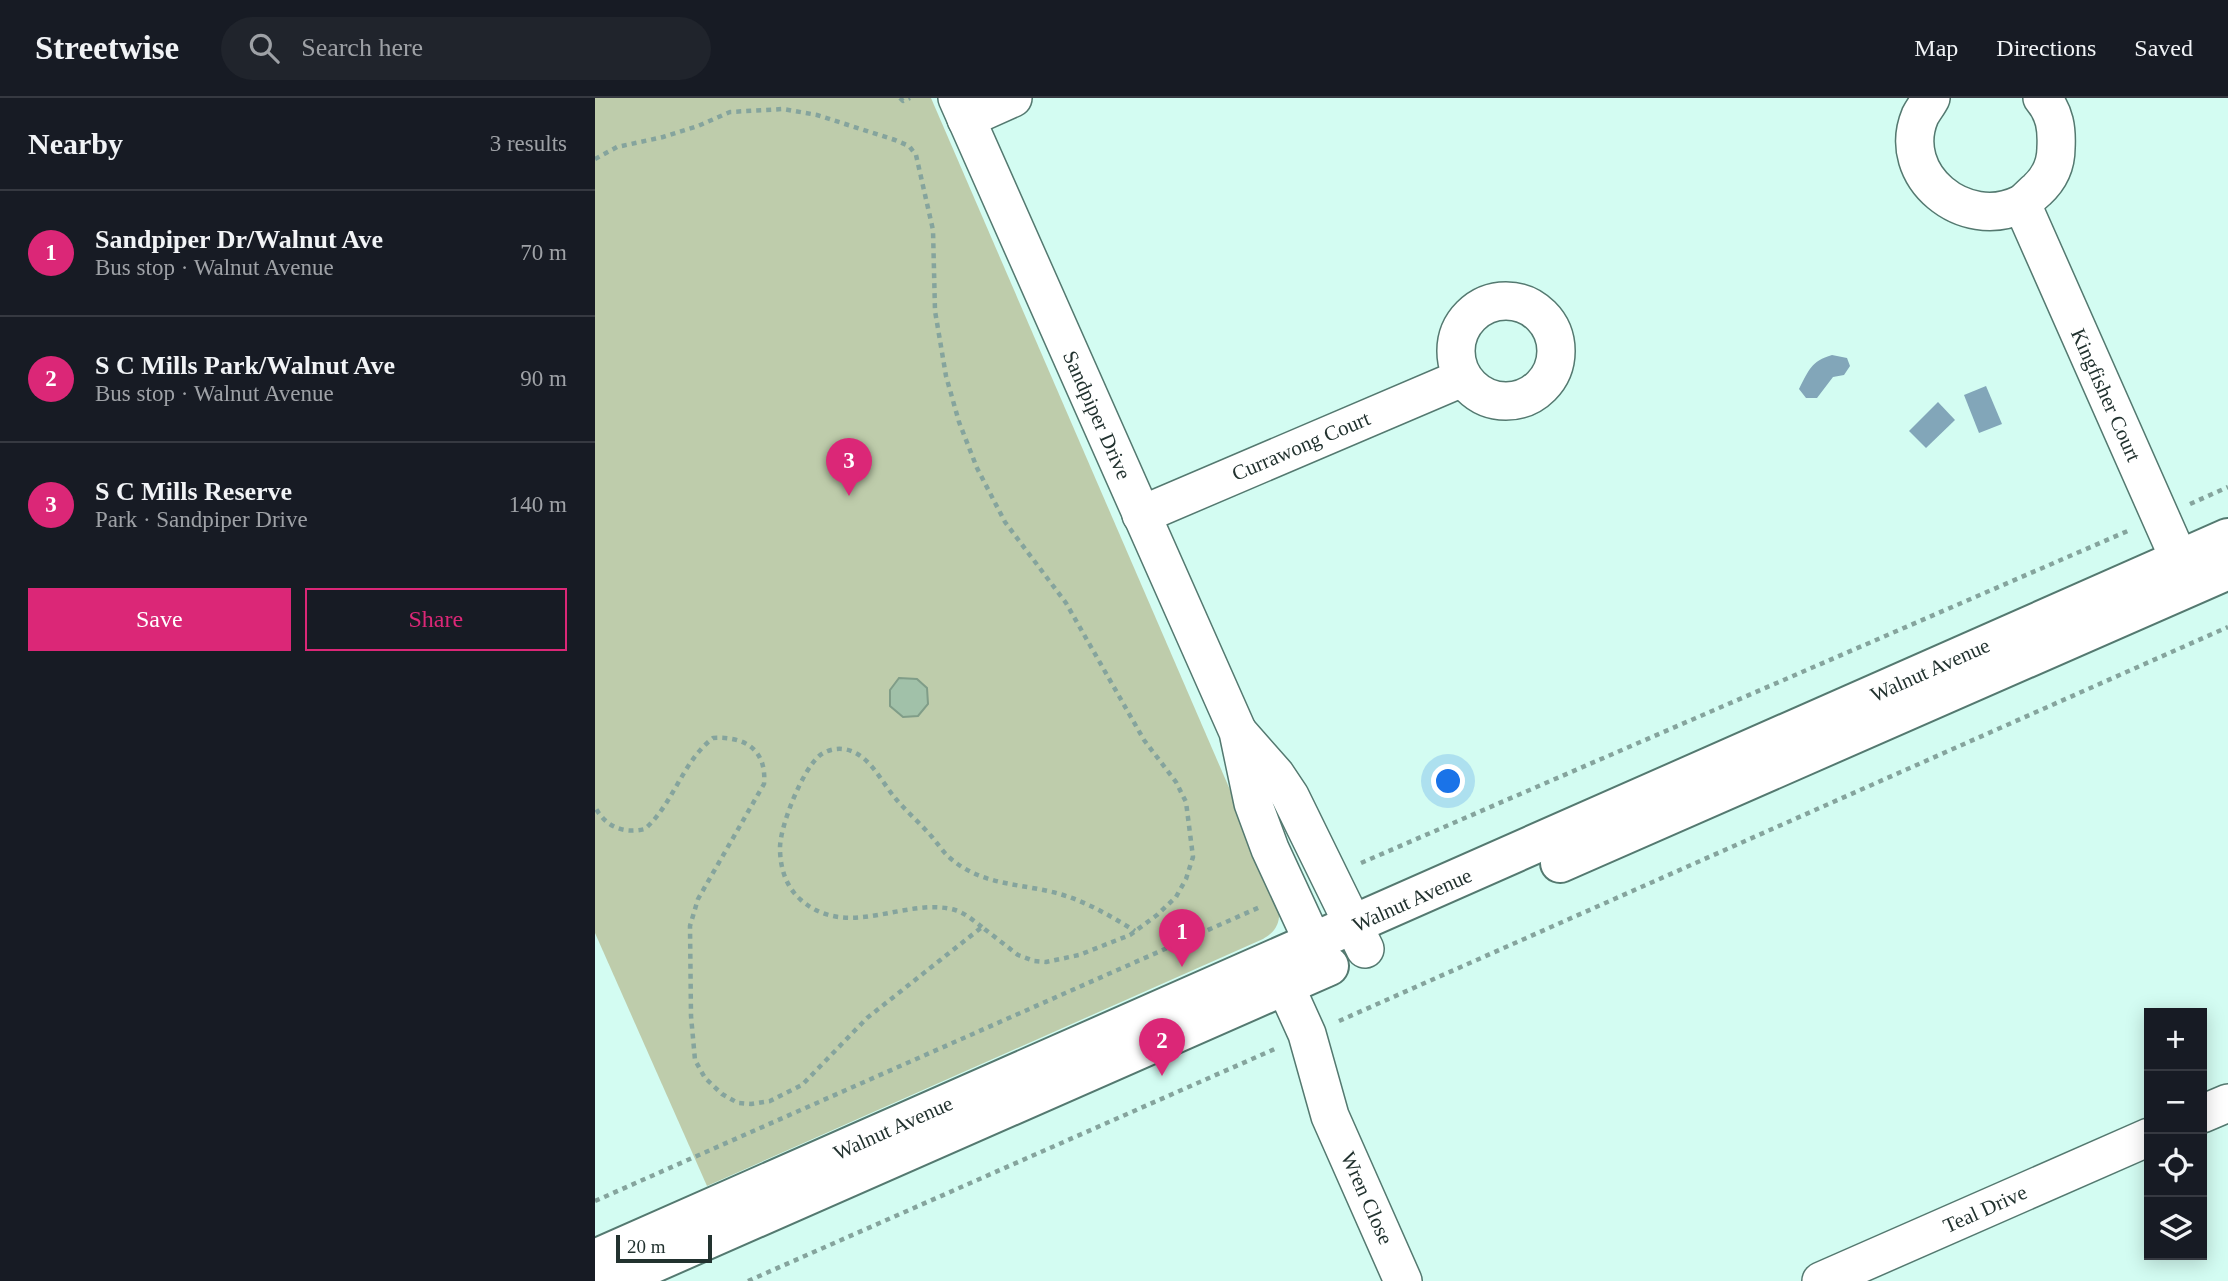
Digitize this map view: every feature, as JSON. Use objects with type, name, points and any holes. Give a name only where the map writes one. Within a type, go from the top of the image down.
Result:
[{"type":"street","points":[[961,108],[1013,98]]},
{"type":"street","points":[[1931,98],[1920,117],[1916,141],[1919,164],[1932,187],[1951,203],[1974,211],[1992,212],[2022,204],[2047,181],[2056,158],[2057,126],[2042,98]]},
{"type":"street","name":"Sandpiper Drive","points":[[961,108],[1238,732],[1253,803],[1270,849],[1319,956]]},
{"type":"street","name":"Kingfisher Court","points":[[2022,204],[2185,573]]},
{"type":"street","name":"Currawong Court","points":[[1141,515],[1462,378]]},
{"type":"street","name":"Walnut Avenue","points":[[595,1259],[1319,956],[2185,573],[2228,538]]},
{"type":"street","name":"Walnut Avenue","points":[[2185,573],[2228,569]]},
{"type":"street","name":"Sandpiper Drive","points":[[1238,732],[1276,775],[1290,796],[1358,937]]},
{"type":"street","name":"Walnut Avenue","points":[[613,1281],[1269,977]]},
{"type":"street","name":"Wren Close","points":[[1269,977],[1403,1281]]},
{"type":"street","points":[[2207,1112],[2228,1103]]},
{"type":"street","name":"Teal Drive","points":[[1821,1281],[2144,1139]]},
{"type":"path","points":[[900,98],[903,101],[910,98]]},
{"type":"path","points":[[595,159],[617,147],[663,137],[730,112],[783,109],[817,115],[895,140],[908,146],[916,155],[933,230],[935,311],[946,376],[959,422],[977,468],[1005,522],[1066,603],[1144,740],[1175,782],[1186,802],[1193,858],[1176,897],[1135,931],[1079,955],[1047,962],[1018,955],[955,910],[935,908],[834,918],[817,911],[795,894],[789,887],[781,867],[779,845],[791,805],[807,769],[820,754],[833,749],[846,750],[862,757],[947,856],[964,869],[987,880],[1068,896],[1135,931]]},
{"type":"path","points":[[1358,865],[2228,487]]},
{"type":"path","points":[[748,1281],[2228,627]]},
{"type":"path","points":[[595,807],[610,826],[625,831],[645,829],[667,803],[701,747],[713,738],[740,740],[751,747],[761,759],[765,771],[764,783],[698,899],[689,926],[695,1060],[705,1078],[722,1094],[738,1103],[770,1101],[802,1085],[867,1018],[982,927]]},
{"type":"path","points":[[595,1201],[1266,904],[1292,895]]},
{"type":"green space","points":[[595,98],[931,98],[1275,894],[1279,913],[1274,930],[1263,939],[707,1186],[595,933]]},
{"type":"water","points":[[1832,355],[1847,358],[1850,366],[1844,375],[1833,377],[1817,398],[1806,398],[1799,389],[1808,371],[1819,360]]},
{"type":"water","points":[[1986,386],[2002,424],[1979,433],[1964,395]]},
{"type":"water","points":[[1938,402],[1955,420],[1926,448],[1909,431]]},
{"type":"building","points":[[899,678],[917,679],[927,688],[928,704],[918,716],[903,717],[890,706],[890,690]]},
{"type":"place","name":"S C Mills Reserve","points":[[849,496]]},
{"type":"place","name":"Sandpiper Dr/Walnut Ave","points":[[1182,967]]},
{"type":"place","name":"S C Mills Park/Walnut Ave","points":[[1162,1076]]}]
